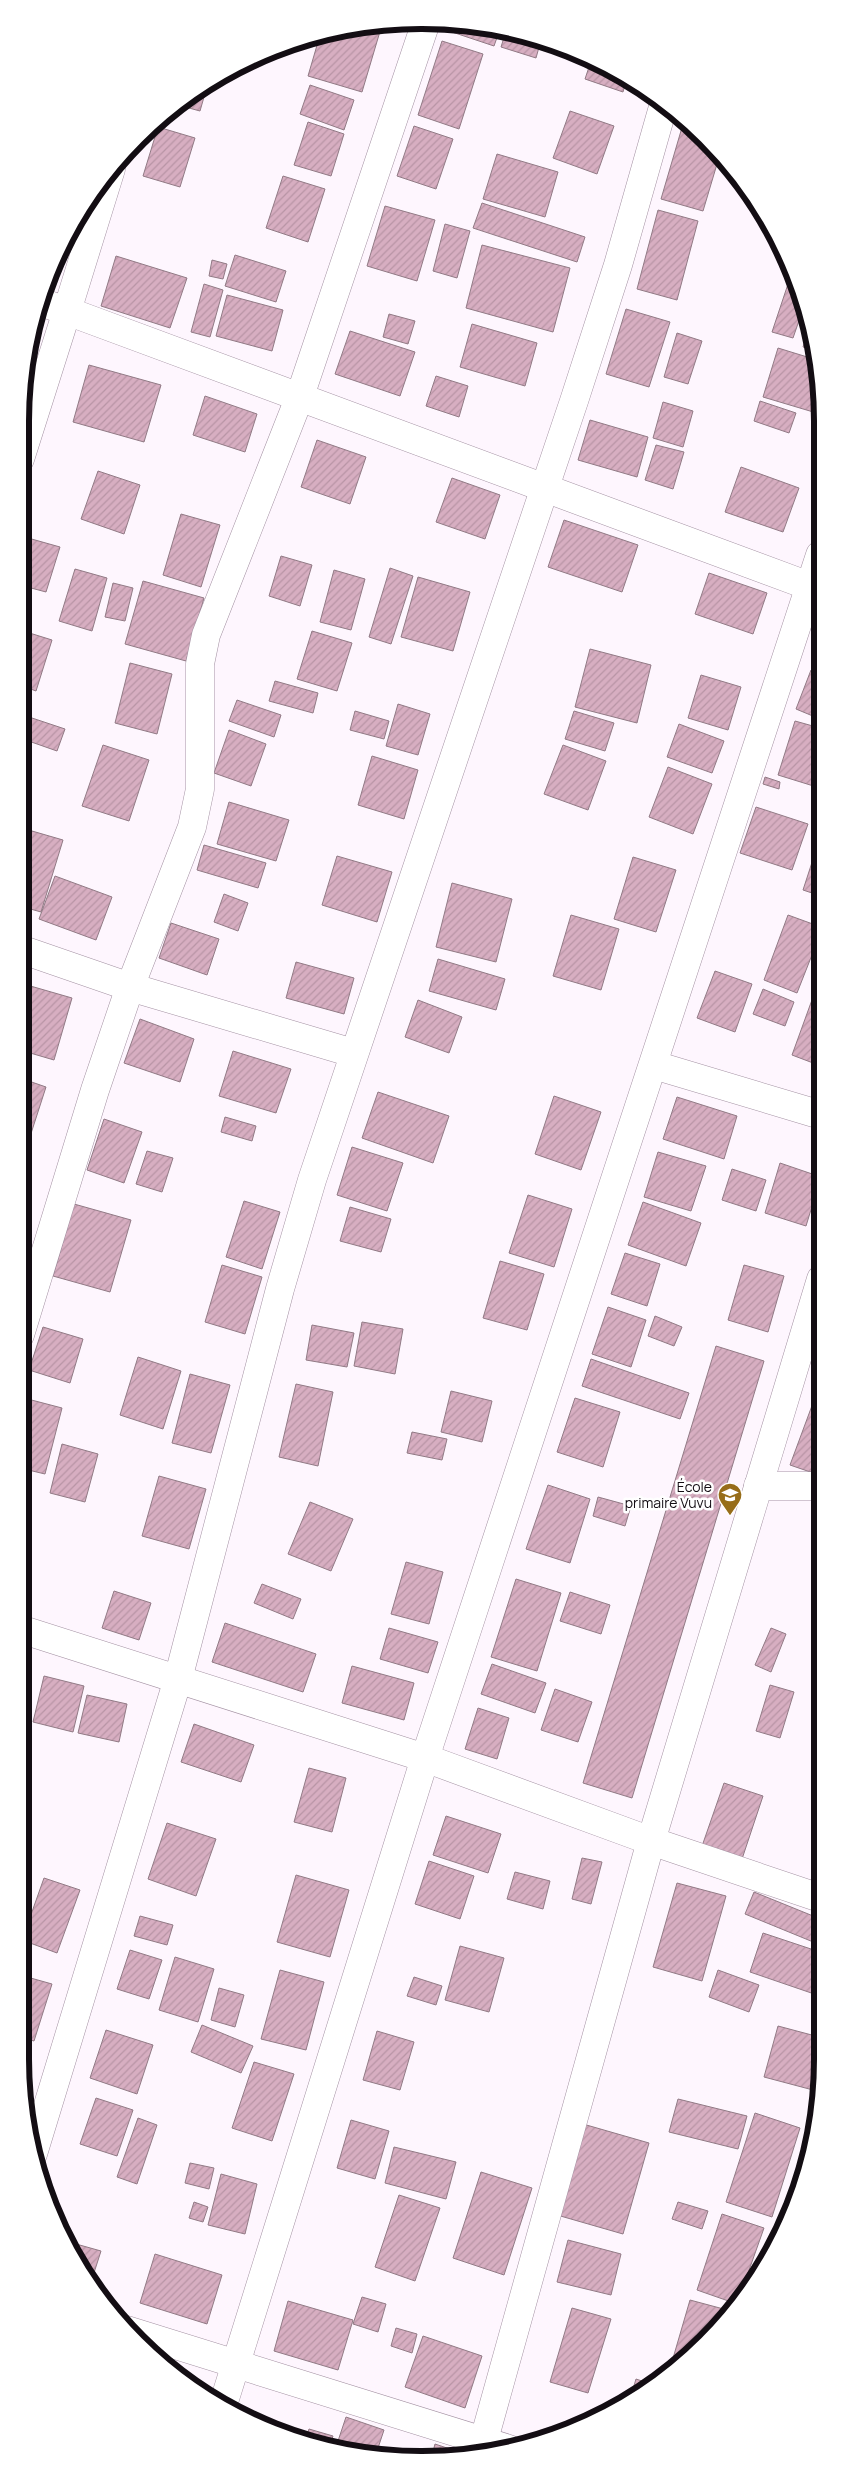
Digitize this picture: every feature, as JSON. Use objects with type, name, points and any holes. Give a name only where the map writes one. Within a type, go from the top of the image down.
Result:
[{"type":"street","points":[[29,1305],[94,1090],[130,987],[192,827],[200,789],[200,664],[206,635],[300,396],[424,29]]},
{"type":"street","points":[[37,2140],[178,1679],[280,1289],[353,1053],[618,265],[661,110]]},
{"type":"street","points":[[29,430],[105,189]]},
{"type":"street","points":[[47,304],[300,396],[814,588]]},
{"type":"street","points":[[225,2399],[425,1758],[654,1065],[814,591]]},
{"type":"street","points":[[29,952],[130,987],[353,1053]]},
{"type":"street","points":[[654,1065],[814,1113]]},
{"type":"street","points":[[492,2445],[651,1841],[814,1302]]},
{"type":"street","points":[[758,1486],[814,1486]]},
{"type":"street","points":[[29,1632],[425,1758],[651,1841],[814,1896]]},
{"type":"street","points":[[143,2335],[485,2446]]},
{"type":"building","points":[[446,30],[498,36],[494,46]]},
{"type":"building","points":[[380,31],[362,92],[308,76],[318,43],[345,36]]},
{"type":"building","points":[[504,37],[539,47],[536,58],[501,47]]},
{"type":"building","points":[[442,41],[483,54],[459,129],[418,115]]},
{"type":"building","points":[[589,66],[625,85],[623,92],[585,79]]},
{"type":"building","points":[[310,85],[354,100],[344,130],[300,114]]},
{"type":"building","points":[[205,94],[200,111],[186,107]]},
{"type":"building","points":[[570,111],[614,126],[597,174],[553,158]]},
{"type":"building","points":[[308,122],[344,134],[331,176],[294,165]]},
{"type":"building","points":[[414,126],[453,139],[436,189],[397,176]]},
{"type":"building","points":[[161,128],[195,138],[180,187],[143,176],[156,132]]},
{"type":"building","points":[[682,128],[717,163],[703,211],[661,199]]},
{"type":"building","points":[[497,154],[558,172],[545,217],[483,199]]},
{"type":"building","points":[[283,176],[325,189],[308,242],[266,228]]},
{"type":"building","points":[[482,203],[585,237],[577,262],[473,228]]},
{"type":"building","points":[[385,206],[435,220],[417,281],[367,266]]},
{"type":"building","points":[[658,210],[698,221],[677,300],[637,289]]},
{"type":"building","points":[[445,224],[470,231],[457,278],[433,271]]},
{"type":"building","points":[[482,245],[570,268],[553,332],[466,308]]},
{"type":"building","points":[[235,255],[286,271],[276,302],[225,286]]},
{"type":"building","points":[[116,256],[187,278],[170,328],[101,306]]},
{"type":"building","points":[[212,260],[227,264],[223,279],[209,276]]},
{"type":"building","points":[[204,284],[223,290],[210,337],[191,332]]},
{"type":"building","points":[[789,284],[800,317],[793,338],[772,332]]},
{"type":"building","points":[[227,295],[283,310],[272,351],[216,336]]},
{"type":"building","points":[[626,309],[670,322],[649,387],[606,374]]},
{"type":"building","points":[[389,314],[415,321],[408,344],[383,337]]},
{"type":"building","points":[[472,324],[537,343],[525,386],[460,367]]},
{"type":"building","points":[[350,331],[415,352],[400,396],[335,374]]},
{"type":"building","points":[[677,333],[702,341],[688,384],[664,377]]},
{"type":"building","points":[[806,339],[808,348],[803,347]]},
{"type":"building","points":[[778,348],[809,358],[814,412],[763,397]]},
{"type":"building","points":[[89,365],[161,385],[144,442],[73,422]]},
{"type":"building","points":[[436,376],[468,386],[459,417],[426,406]]},
{"type":"building","points":[[205,396],[257,414],[245,452],[193,435]]},
{"type":"building","points":[[760,401],[796,413],[789,433],[754,421]]},
{"type":"building","points":[[663,402],[693,411],[683,447],[653,438]]},
{"type":"building","points":[[590,420],[648,437],[637,477],[578,460]]},
{"type":"building","points":[[317,440],[366,457],[350,504],[301,487]]},
{"type":"building","points":[[656,445],[684,452],[673,489],[645,480]]},
{"type":"building","points":[[741,467],[799,488],[783,532],[725,512]]},
{"type":"building","points":[[98,471],[140,485],[124,534],[81,519]]},
{"type":"building","points":[[452,478],[500,495],[485,539],[436,522]]},
{"type":"building","points":[[181,514],[220,525],[201,587],[163,575]]},
{"type":"building","points":[[564,520],[638,545],[622,592],[548,567]]},
{"type":"building","points":[[29,538],[60,547],[46,592],[29,587]]},
{"type":"building","points":[[281,556],[312,565],[300,606],[269,596]]},
{"type":"building","points":[[390,568],[413,576],[391,644],[369,637]]},
{"type":"building","points":[[75,569],[107,578],[92,631],[59,621]]},
{"type":"building","points":[[334,570],[365,579],[351,630],[320,622]]},
{"type":"building","points":[[709,573],[767,593],[753,634],[695,614]]},
{"type":"building","points":[[418,577],[470,592],[453,651],[401,637]]},
{"type":"building","points":[[143,581],[204,598],[186,661],[125,644]]},
{"type":"building","points":[[113,583],[133,588],[125,621],[105,617]]},
{"type":"building","points":[[312,631],[352,643],[337,691],[297,679]]},
{"type":"building","points":[[29,633],[52,640],[36,691],[29,688]]},
{"type":"building","points":[[590,649],[651,665],[637,723],[575,707]]},
{"type":"building","points":[[130,663],[172,674],[157,734],[115,723]]},
{"type":"building","points":[[811,670],[814,671],[814,716],[796,709]]},
{"type":"building","points":[[701,675],[741,687],[728,730],[688,718]]},
{"type":"building","points":[[275,681],[318,693],[313,713],[269,701]]},
{"type":"building","points":[[237,700],[281,715],[274,737],[229,721]]},
{"type":"building","points":[[398,704],[430,714],[418,755],[386,746]]},
{"type":"building","points":[[355,711],[389,721],[384,739],[350,730]]},
{"type":"building","points":[[574,711],[614,723],[605,751],[565,739]]},
{"type":"building","points":[[29,717],[65,729],[57,751],[29,741]]},
{"type":"building","points":[[795,721],[814,726],[814,786],[778,775]]},
{"type":"building","points":[[679,724],[724,741],[712,773],[667,757]]},
{"type":"building","points":[[229,730],[266,744],[251,786],[214,773]]},
{"type":"building","points":[[103,745],[149,760],[129,821],[82,806]]},
{"type":"building","points":[[563,745],[606,761],[588,810],[544,794]]},
{"type":"building","points":[[372,756],[418,770],[404,819],[358,805]]},
{"type":"building","points":[[668,767],[712,784],[693,834],[649,817]]},
{"type":"building","points":[[765,777],[780,782],[779,789],[763,784]]},
{"type":"building","points":[[229,802],[289,820],[276,861],[217,844]]},
{"type":"building","points":[[756,807],[808,824],[792,870],[740,853]]},
{"type":"building","points":[[32,831],[63,840],[41,912],[29,909],[29,841]]},
{"type":"building","points":[[204,845],[266,863],[258,888],[197,870]]},
{"type":"building","points":[[337,856],[392,872],[377,922],[322,905]]},
{"type":"building","points":[[814,856],[814,894],[803,890]]},
{"type":"building","points":[[633,857],[676,870],[656,932],[614,919]]},
{"type":"building","points":[[55,876],[112,897],[96,940],[39,919]]},
{"type":"building","points":[[452,883],[512,899],[496,962],[436,947]]},
{"type":"building","points":[[224,894],[248,903],[238,931],[214,922]]},
{"type":"building","points":[[571,915],[619,929],[601,990],[553,976]]},
{"type":"building","points":[[788,915],[814,924],[814,950],[797,993],[764,980]]},
{"type":"building","points":[[171,923],[219,939],[207,975],[159,958]]},
{"type":"building","points":[[438,959],[505,979],[496,1010],[429,991]]},
{"type":"building","points":[[296,962],[354,978],[344,1014],[286,998]]},
{"type":"building","points":[[715,971],[752,984],[735,1032],[697,1018]]},
{"type":"building","points":[[29,986],[72,998],[54,1060],[29,1053]]},
{"type":"building","points":[[763,989],[794,1002],[785,1026],[753,1014]]},
{"type":"building","points":[[814,994],[814,1063],[792,1055]]},
{"type":"building","points":[[418,1000],[462,1017],[449,1053],[405,1037]]},
{"type":"building","points":[[140,1019],[194,1039],[180,1082],[124,1063]]},
{"type":"building","points":[[233,1051],[291,1069],[276,1113],[219,1096]]},
{"type":"building","points":[[29,1081],[46,1087],[29,1140]]},
{"type":"building","points":[[378,1092],[449,1116],[433,1163],[362,1138]]},
{"type":"building","points":[[554,1096],[601,1112],[581,1170],[535,1154]]},
{"type":"building","points":[[677,1097],[737,1116],[724,1159],[663,1139]]},
{"type":"building","points":[[225,1117],[256,1126],[252,1141],[221,1132]]},
{"type":"building","points":[[104,1119],[142,1132],[124,1183],[87,1170]]},
{"type":"building","points":[[352,1147],[403,1163],[387,1211],[337,1195]]},
{"type":"building","points":[[147,1151],[173,1158],[162,1192],[136,1184]]},
{"type":"building","points":[[658,1152],[706,1166],[691,1211],[644,1197]]},
{"type":"building","points":[[780,1163],[814,1175],[814,1200],[806,1226],[765,1213]]},
{"type":"building","points":[[732,1169],[766,1180],[756,1211],[722,1200]]},
{"type":"building","points":[[528,1195],[572,1209],[554,1267],[509,1253]]},
{"type":"building","points":[[244,1201],[280,1212],[262,1269],[226,1257]]},
{"type":"building","points":[[643,1202],[701,1223],[686,1266],[628,1245]]},
{"type":"building","points":[[74,1204],[131,1220],[110,1292],[53,1276]]},
{"type":"building","points":[[350,1207],[391,1219],[381,1252],[340,1241]]},
{"type":"building","points":[[625,1253],[660,1264],[647,1306],[611,1294]]},
{"type":"building","points":[[500,1261],[544,1274],[527,1330],[483,1318]]},
{"type":"building","points":[[222,1265],[262,1277],[245,1334],[205,1322]]},
{"type":"building","points":[[744,1265],[784,1276],[768,1332],[728,1320]]},
{"type":"building","points":[[608,1307],[646,1320],[631,1367],[592,1354]]},
{"type":"building","points":[[655,1316],[682,1327],[674,1346],[648,1336]]},
{"type":"building","points":[[362,1322],[403,1329],[395,1374],[354,1366]]},
{"type":"building","points":[[312,1325],[354,1333],[347,1367],[306,1360]]},
{"type":"building","points":[[43,1327],[83,1339],[70,1383],[29,1370]]},
{"type":"building","points":[[716,1346],[764,1361],[632,1798],[583,1783]]},
{"type":"building","points":[[138,1357],[181,1371],[163,1429],[120,1415]]},
{"type":"building","points":[[591,1359],[689,1393],[680,1419],[582,1386]]},
{"type":"building","points":[[190,1374],[230,1385],[211,1453],[172,1443]]},
{"type":"building","points":[[296,1384],[333,1392],[318,1466],[279,1457]]},
{"type":"building","points":[[451,1391],[492,1401],[482,1442],[441,1432]]},
{"type":"building","points":[[575,1398],[620,1412],[603,1467],[557,1452]]},
{"type":"building","points":[[29,1399],[62,1408],[45,1474],[29,1470]]},
{"type":"building","points":[[814,1400],[814,1473],[790,1465]]},
{"type":"building","points":[[412,1432],[447,1439],[442,1460],[407,1453]]},
{"type":"building","points":[[62,1444],[98,1454],[85,1502],[50,1493]]},
{"type":"building","points":[[159,1476],[206,1489],[189,1549],[142,1536]]},
{"type":"building","points":[[548,1485],[590,1499],[570,1563],[526,1549]]},
{"type":"building","points":[[598,1497],[631,1506],[625,1526],[593,1516]]},
{"type":"building","points":[[310,1502],[353,1519],[331,1571],[288,1554]]},
{"type":"building","points":[[406,1562],[443,1572],[429,1624],[391,1614]]},
{"type":"building","points":[[516,1579],[561,1593],[537,1671],[491,1657]]},
{"type":"building","points":[[262,1584],[301,1599],[293,1619],[254,1603]]},
{"type":"building","points":[[114,1591],[151,1603],[139,1640],[102,1628]]},
{"type":"building","points":[[570,1592],[610,1605],[601,1634],[560,1621]]},
{"type":"building","points":[[225,1623],[316,1654],[303,1692],[212,1662]]},
{"type":"building","points":[[389,1628],[438,1642],[428,1673],[380,1659]]},
{"type":"building","points":[[771,1628],[786,1634],[771,1672],[755,1665]]},
{"type":"building","points":[[492,1664],[546,1683],[535,1713],[481,1694]]},
{"type":"building","points":[[352,1666],[414,1683],[404,1720],[342,1703]]},
{"type":"building","points":[[44,1676],[84,1686],[73,1732],[33,1722]]},
{"type":"building","points":[[770,1685],[794,1692],[780,1738],[756,1731]]},
{"type":"building","points":[[555,1689],[592,1702],[578,1742],[541,1730]]},
{"type":"building","points":[[87,1695],[127,1704],[119,1742],[78,1733]]},
{"type":"building","points":[[478,1708],[509,1718],[497,1759],[465,1749]]},
{"type":"building","points":[[194,1724],[254,1745],[241,1782],[181,1762]]},
{"type":"building","points":[[309,1768],[346,1778],[332,1832],[294,1822]]},
{"type":"building","points":[[724,1783],[763,1796],[741,1862],[701,1849]]},
{"type":"building","points":[[446,1816],[501,1834],[488,1873],[433,1855]]},
{"type":"building","points":[[167,1823],[216,1839],[196,1896],[148,1879]]},
{"type":"building","points":[[582,1858],[602,1862],[591,1904],[572,1899]]},
{"type":"building","points":[[429,1861],[474,1876],[460,1919],[415,1904]]},
{"type":"building","points":[[814,1871],[814,1885],[810,1884]]},
{"type":"building","points":[[515,1872],[550,1881],[543,1909],[507,1899]]},
{"type":"building","points":[[296,1875],[349,1890],[330,1957],[277,1942]]},
{"type":"building","points":[[44,1878],[80,1890],[57,1953],[29,1943],[29,1920]]},
{"type":"building","points":[[677,1883],[726,1896],[702,1981],[653,1967]]},
{"type":"building","points":[[754,1892],[814,1916],[814,1942],[745,1914]]},
{"type":"building","points":[[140,1916],[173,1925],[167,1945],[134,1936]]},
{"type":"building","points":[[763,1933],[814,1950],[814,1994],[750,1972]]},
{"type":"building","points":[[460,1946],[504,1958],[489,2012],[445,2000]]},
{"type":"building","points":[[130,1950],[162,1960],[149,1999],[117,1989]]},
{"type":"building","points":[[175,1957],[214,1969],[198,2022],[159,2010]]},
{"type":"building","points":[[280,1970],[324,1982],[306,2050],[261,2039]]},
{"type":"building","points":[[718,1970],[759,1985],[749,2012],[709,1997]]},
{"type":"building","points":[[414,1977],[442,1986],[436,2005],[407,1996]]},
{"type":"building","points":[[29,1978],[52,1984],[34,2041],[29,2040]]},
{"type":"building","points":[[219,1988],[244,1995],[235,2027],[211,2020]]},
{"type":"building","points":[[202,2025],[253,2046],[241,2073],[191,2052]]},
{"type":"building","points":[[778,2026],[814,2036],[813,2090],[764,2077]]},
{"type":"building","points":[[106,2030],[153,2045],[137,2094],[90,2078]]},
{"type":"building","points":[[377,2031],[414,2042],[400,2090],[363,2080]]},
{"type":"building","points":[[254,2062],[294,2074],[272,2141],[232,2128]]},
{"type":"building","points":[[96,2098],[133,2110],[117,2156],[80,2144]]},
{"type":"building","points":[[678,2099],[747,2116],[738,2149],[669,2132]]},
{"type":"building","points":[[755,2113],[800,2128],[772,2217],[726,2202]]},
{"type":"building","points":[[138,2118],[157,2125],[137,2184],[117,2177]]},
{"type":"building","points":[[351,2120],[389,2131],[375,2179],[337,2168]]},
{"type":"building","points":[[583,2124],[649,2143],[623,2234],[557,2215]]},
{"type":"building","points":[[394,2147],[456,2162],[446,2199],[385,2183]]},
{"type":"building","points":[[190,2163],[214,2168],[209,2189],[185,2183]]},
{"type":"building","points":[[481,2172],[532,2188],[504,2275],[453,2258]]},
{"type":"building","points":[[221,2174],[257,2184],[245,2234],[208,2225]]},
{"type":"building","points":[[399,2195],[440,2208],[415,2281],[375,2267]]},
{"type":"building","points":[[194,2202],[208,2207],[203,2222],[189,2218]]},
{"type":"building","points":[[678,2202],[708,2211],[702,2229],[672,2219]]},
{"type":"building","points":[[722,2214],[764,2228],[745,2281],[730,2302],[697,2290]]},
{"type":"building","points":[[568,2240],[621,2254],[611,2295],[557,2282]]},
{"type":"building","points":[[75,2244],[101,2251],[93,2275]]},
{"type":"building","points":[[155,2254],[222,2275],[207,2324],[140,2303]]},
{"type":"building","points":[[362,2297],[386,2304],[378,2332],[353,2324]]},
{"type":"building","points":[[690,2300],[724,2309],[699,2336],[672,2360]]},
{"type":"building","points":[[288,2301],[353,2320],[338,2370],[274,2351]]},
{"type":"building","points":[[572,2308],[611,2319],[588,2393],[550,2382]]},
{"type":"building","points":[[396,2328],[417,2334],[412,2353],[391,2346]]},
{"type":"building","points":[[423,2336],[482,2356],[465,2408],[405,2387]]},
{"type":"building","points":[[636,2379],[644,2382],[640,2385],[633,2390]]},
{"type":"building","points":[[346,2417],[384,2430],[378,2449],[338,2442]]},
{"type":"building","points":[[309,2429],[333,2436],[331,2441],[307,2434]]},
{"type":"building","points":[[435,2444],[452,2450],[447,2450],[433,2451]]},
{"type":"place","name":"École primaire Vuvu","points":[[730,1516]]}]
